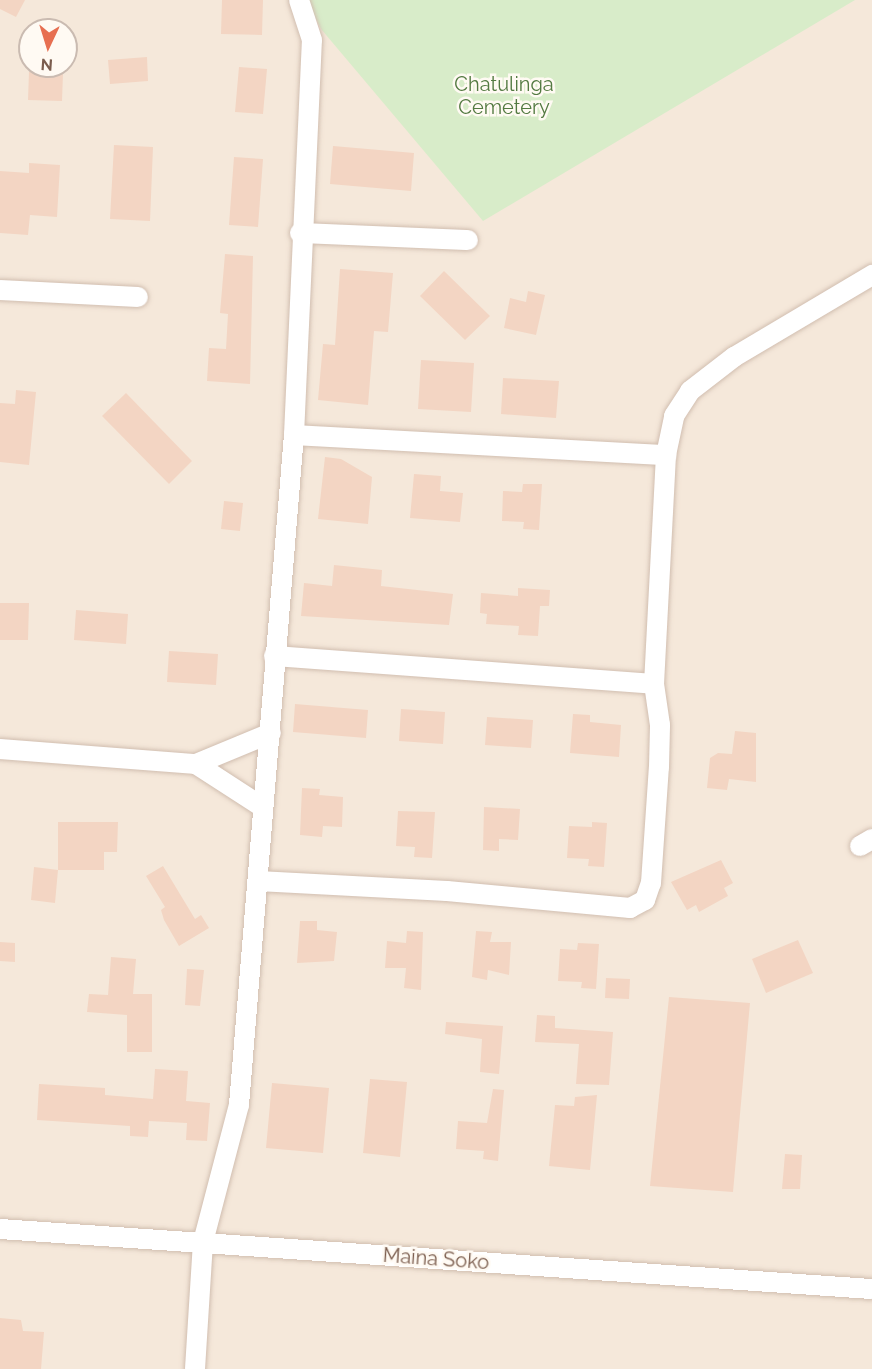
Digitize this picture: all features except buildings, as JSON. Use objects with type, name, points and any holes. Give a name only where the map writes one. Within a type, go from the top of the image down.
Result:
[{"type":"street","points":[[195,1369],[203,1242],[239,1105],[258,881],[261,806],[271,733],[274,656],[294,435],[300,233],[312,40],[299,0]]},
{"type":"street","points":[[300,233],[468,240]]},
{"type":"street","points":[[258,881],[435,890],[630,908],[645,900],[651,883],[660,725],[654,684],[666,455],[674,416],[690,391],[734,357],[872,275]]},
{"type":"street","points":[[0,290],[138,297]]},
{"type":"street","points":[[294,435],[666,455]]},
{"type":"street","points":[[274,656],[654,684]]},
{"type":"street","points":[[0,749],[196,764],[271,733]]},
{"type":"street","points":[[196,764],[261,806]]},
{"type":"street","name":"Maina Soko","points":[[0,1229],[872,1289]]},
{"type":"shaded area","points":[[0,0],[872,0],[872,1369],[0,1369]]},
{"type":"green space","name":"Chatulinga Cemetery","points":[[307,0],[855,0],[483,221],[321,29]]}]
